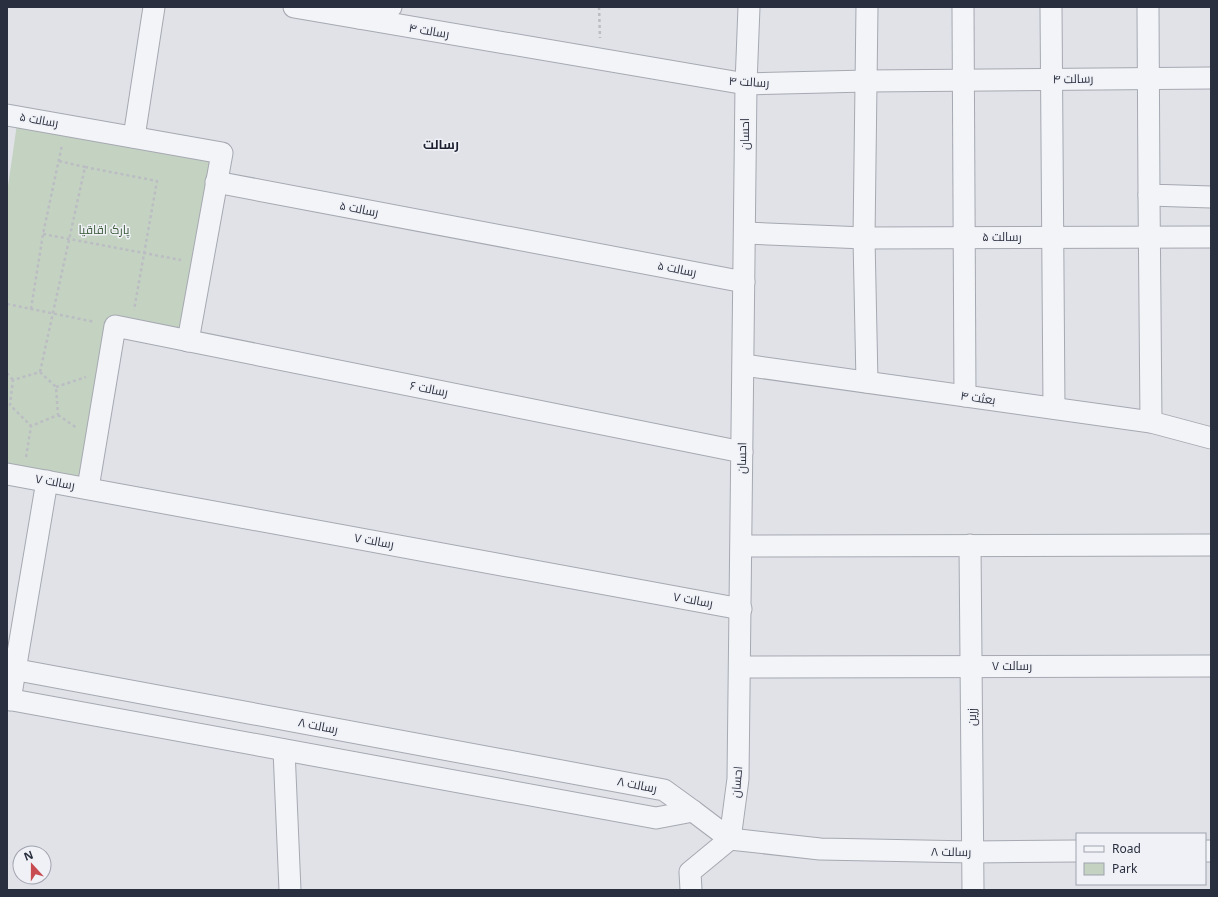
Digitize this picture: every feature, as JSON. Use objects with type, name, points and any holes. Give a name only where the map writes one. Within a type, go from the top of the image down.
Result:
[{"type":"street","points":[[134,137],[154,7]]},
{"type":"street","name":"رسالت ۴","points":[[294,7],[357,19],[746,84],[867,81],[1211,78]]},
{"type":"street","points":[[357,19],[391,7]]},
{"type":"street","name":"احسان","points":[[730,839],[738,779],[742,546],[746,84],[749,7]]},
{"type":"street","points":[[867,7],[864,238],[868,382]]},
{"type":"street","points":[[962,7],[965,396]]},
{"type":"street","points":[[1051,7],[1054,408]]},
{"type":"street","points":[[1148,7],[1147,78],[1150,237],[1150,422]]},
{"type":"street","name":"رسالت ۵","points":[[7,115],[222,153],[216,182],[744,282]]},
{"type":"street","points":[[188,341],[216,182]]},
{"type":"street","points":[[1149,195],[1211,197]]},
{"type":"street","name":"رسالت ۵","points":[[745,233],[864,238],[1211,237]]},
{"type":"street","points":[[88,488],[108,370],[122,328]]},
{"type":"street","name":"رسالت ۶","points":[[122,328],[742,452]]},
{"type":"street","name":"بعثت ۴","points":[[744,365],[1150,422],[1211,438]]},
{"type":"street","name":"رسالت ۷","points":[[15,475],[741,608]]},
{"type":"street","points":[[47,481],[11,668],[9,700],[656,818],[693,811]]},
{"type":"street","name":"زرین","points":[[970,545],[973,890]]},
{"type":"street","points":[[742,546],[1211,545]]},
{"type":"street","name":"رسالت ۷","points":[[740,667],[1211,666]]},
{"type":"street","name":"رسالت ۸","points":[[11,668],[664,790],[730,839],[820,849],[973,852],[1076,852]]},
{"type":"street","points":[[284,750],[290,890]]},
{"type":"street","points":[[691,890],[690,872],[730,839]]},
{"type":"path","points":[[599,7],[601,60]]},
{"type":"path","points":[[31,309],[43,234],[66,125]]},
{"type":"path","points":[[7,304],[122,328],[144,252],[157,181],[59,161]]},
{"type":"path","points":[[40,372],[85,167]]},
{"type":"path","points":[[43,234],[201,264]]},
{"type":"path","points":[[56,387],[108,370]]},
{"type":"path","points":[[13,380],[40,372]]},
{"type":"path","points":[[15,475],[31,426],[58,415],[56,387],[40,372]]},
{"type":"path","points":[[7,373],[13,380]]},
{"type":"path","points":[[13,380],[8,406],[31,426]]},
{"type":"green space","name":"پارک اقاقیا","points":[[18,117],[222,153],[188,341],[115,326],[88,488],[7,474],[7,193]]},
{"type":"district","name":"رسالت","points":[[441,144]]}]
